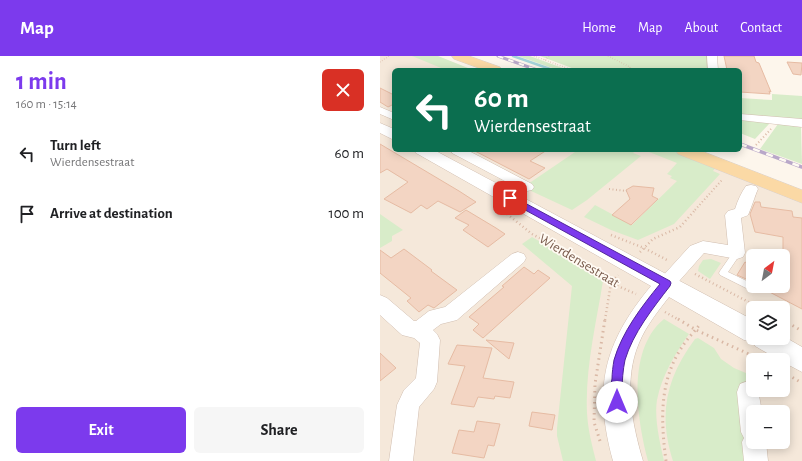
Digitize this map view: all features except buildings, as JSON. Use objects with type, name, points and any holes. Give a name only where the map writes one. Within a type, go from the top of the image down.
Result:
[{"type":"main road","points":[[445,56],[475,68]]},
{"type":"main road","points":[[458,56],[491,68]]},
{"type":"main road","points":[[689,152],[802,197]]},
{"type":"main road","points":[[708,152],[802,189]]},
{"type":"street","points":[[712,56],[713,68]]},
{"type":"street","points":[[380,110],[392,116]]},
{"type":"street","points":[[742,118],[802,123]]},
{"type":"street","points":[[380,127],[392,134]]},
{"type":"street","name":"Wierdensestraat","points":[[428,152],[527,187]]},
{"type":"street","name":"Wierdensestraat","points":[[458,152],[469,166],[746,328]]},
{"type":"street","points":[[628,461],[620,438],[616,390],[620,360],[629,337],[650,303],[696,250],[703,247],[737,253],[733,215],[742,212],[745,200],[751,189]]},
{"type":"street","points":[[419,330],[436,317],[450,314],[518,258]]},
{"type":"street","points":[[380,303],[409,329],[419,330],[430,340],[427,377],[424,387],[412,398],[408,405],[401,461]]},
{"type":"street","points":[[758,351],[802,360]]},
{"type":"street","points":[[755,449],[756,461]]},
{"type":"lane","points":[[737,253],[723,274],[746,285]]},
{"type":"path","points":[[380,62],[390,56]]},
{"type":"path","points":[[534,56],[567,68]]},
{"type":"path","points":[[545,60],[549,56]]},
{"type":"path","points":[[608,56],[630,68]]},
{"type":"path","points":[[756,145],[779,120]]},
{"type":"path","points":[[644,248],[653,239],[680,227],[722,180]]},
{"type":"path","points":[[609,189],[627,190]]},
{"type":"path","name":"Wierdensestraat","points":[[501,209],[532,234],[572,255],[611,283],[630,290],[696,330],[758,351]]},
{"type":"path","points":[[666,461],[661,430],[663,393],[670,370],[680,350],[696,330],[724,289],[747,301]]},
{"type":"path","points":[[790,324],[802,331]]},
{"type":"path","points":[[790,376],[802,383]]},
{"type":"shaded area","points":[[380,56],[413,56],[446,68],[392,68],[392,152],[685,152],[802,195],[802,461],[380,461]]},
{"type":"green space","points":[[412,56],[438,56],[468,68],[441,68]]},
{"type":"green space","points":[[518,56],[530,56],[563,68],[552,68]]},
{"type":"green space","points":[[540,56],[708,56],[710,68],[572,68]]},
{"type":"green space","points":[[772,94],[802,96],[802,121],[742,114],[742,98],[772,100]]},
{"type":"green space","points":[[742,119],[769,122],[769,124],[755,139],[742,134]]},
{"type":"green space","points":[[778,124],[801,127],[802,164],[760,149]]},
{"type":"green space","points":[[575,152],[634,152],[633,153],[641,156],[587,200],[572,210],[529,190],[528,184]]},
{"type":"green space","points":[[649,152],[678,152],[716,167],[713,171],[720,174],[674,224],[638,240],[611,230],[584,217],[595,205],[632,225],[677,181],[670,178],[672,176],[667,174],[677,163]]},
{"type":"green space","points":[[380,214],[403,230],[392,236],[392,241],[380,248]]},
{"type":"green space","points":[[532,237],[591,271],[603,281],[589,363],[587,396],[588,425],[596,461],[563,461],[557,436],[557,428],[572,286],[522,244]]},
{"type":"green space","points":[[711,259],[721,263],[710,279],[698,271],[703,260]]},
{"type":"green space","points":[[664,319],[689,334],[670,365],[662,382],[657,400],[657,422],[664,461],[648,461],[638,406],[639,367],[644,348],[652,332]]},
{"type":"green space","points":[[698,338],[714,348],[721,359],[734,368],[746,373],[746,397],[752,397],[752,405],[746,405],[746,449],[750,449],[749,461],[673,461],[668,444],[666,428],[668,397],[671,382],[677,368],[695,339]]},
{"type":"waterway","points":[[513,56],[547,68]]},
{"type":"railway","points":[[498,56],[531,68]]},
{"type":"railway","points":[[742,145],[802,167]]},
{"type":"route","points":[[510,198],[667,283],[650,303],[629,337],[620,360],[616,390],[617,402]]}]
